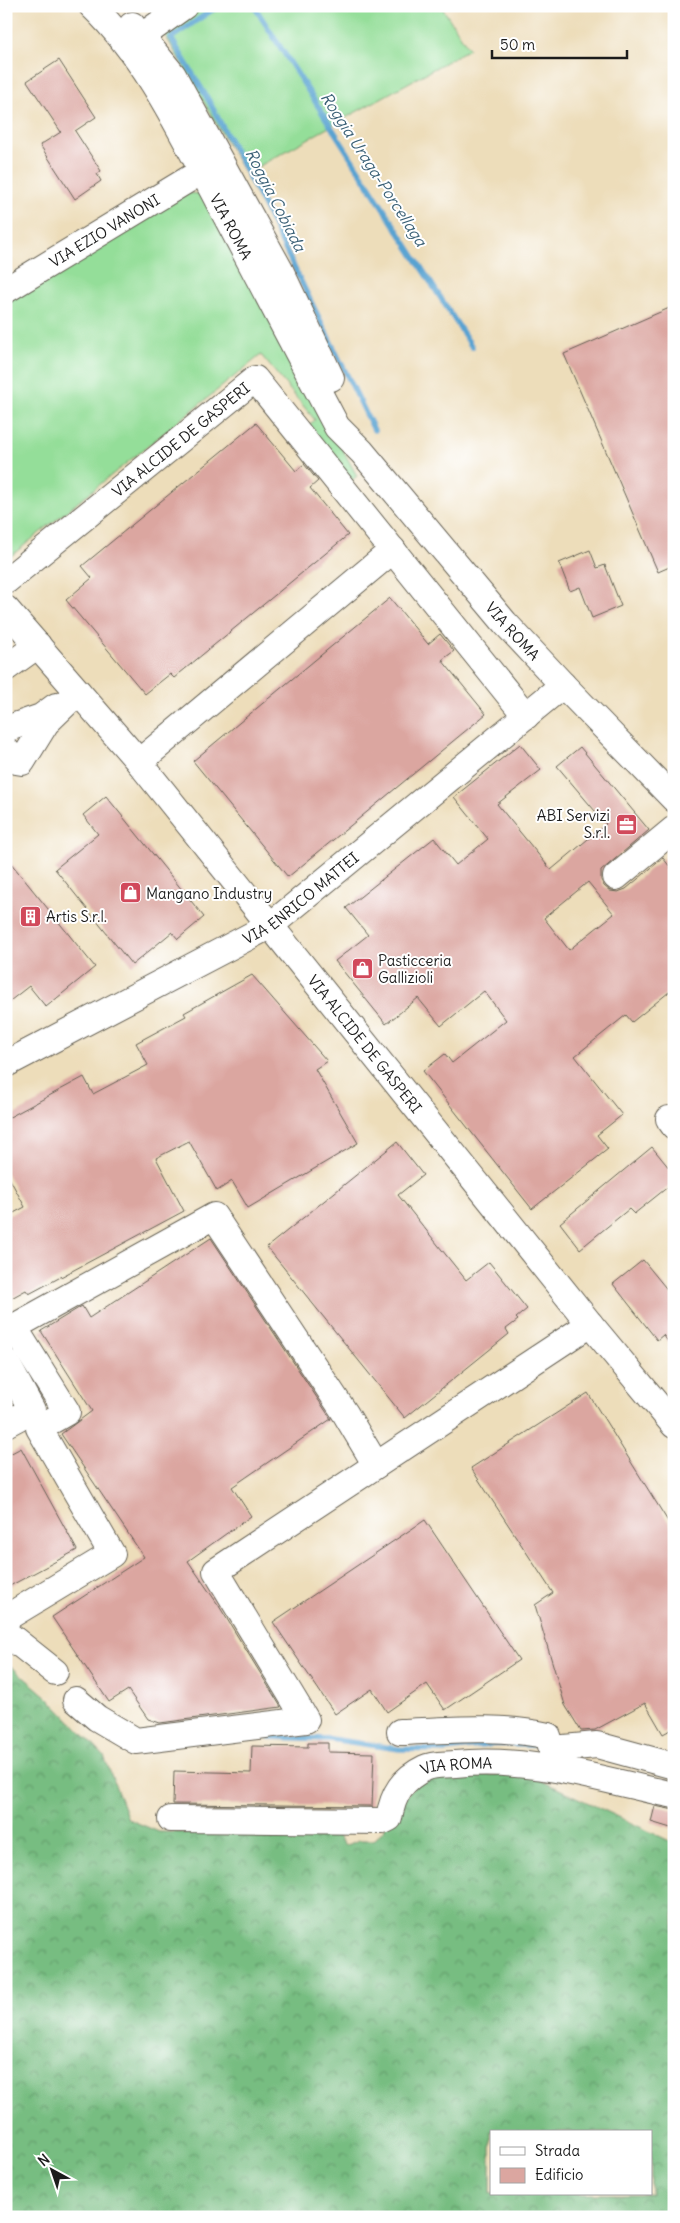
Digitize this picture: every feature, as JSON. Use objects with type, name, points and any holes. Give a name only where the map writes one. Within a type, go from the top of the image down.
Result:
[{"type":"street","name":"VIA ROMA","points":[[92,6],[137,57],[211,165]]},
{"type":"street","name":"VIA ROMA","points":[[115,6],[142,36],[173,76],[211,165],[337,427],[362,452],[505,623],[563,686],[674,799]]},
{"type":"street","points":[[142,36],[184,6]]},
{"type":"street","name":"VIA EZIO VANONI","points":[[6,290],[211,165]]},
{"type":"street","name":"VIA ALCIDE DE GASPERI","points":[[6,581],[256,379],[526,716]]},
{"type":"street","points":[[139,762],[393,550]]},
{"type":"street","name":"VIA ALCIDE DE GASPERI","points":[[6,609],[38,645],[72,697],[139,762],[326,997],[674,1425]]},
{"type":"street","points":[[6,668],[38,645]]},
{"type":"street","name":"VIA ENRICO MATTEI","points":[[6,1064],[271,926],[563,686]]},
{"type":"street","points":[[6,729],[41,716],[72,697]]},
{"type":"street","points":[[6,750],[16,761],[22,762],[46,723],[72,697]]},
{"type":"street","points":[[616,877],[674,829]]},
{"type":"street","points":[[6,1618],[112,1554],[39,1428],[67,1412],[14,1327],[214,1216],[345,1413],[376,1465]]},
{"type":"street","points":[[76,1700],[97,1718],[136,1741],[306,1720],[242,1617],[216,1571],[590,1324]]},
{"type":"street","points":[[6,1362],[32,1410],[6,1424]]},
{"type":"street","points":[[6,1632],[55,1672]]},
{"type":"street","points":[[400,1732],[465,1729],[531,1732],[548,1736],[552,1758]]},
{"type":"street","name":"VIA ROMA","points":[[171,1819],[383,1820],[389,1818],[392,1801],[397,1792],[409,1778],[427,1767],[477,1763],[519,1763],[552,1758],[597,1745],[674,1766]]},
{"type":"street","name":"VIA ROMA","points":[[552,1758],[674,1795]]},
{"type":"green space","points":[[191,6],[441,6],[469,49],[245,174],[161,28]]},
{"type":"green space","points":[[188,193],[203,194],[357,476],[348,483],[304,429],[315,420],[261,355],[6,560],[6,300]]},
{"type":"green space","points":[[6,1662],[48,1698],[104,1756],[128,1819],[159,1832],[337,1835],[345,1846],[359,1840],[373,1840],[382,1832],[420,1777],[527,1774],[674,1843],[674,2217],[6,2217]]},
{"type":"building","points":[[59,60],[96,117],[75,131],[101,171],[97,174],[101,181],[75,199],[40,145],[61,132],[27,81]]},
{"type":"building","points":[[674,306],[674,565],[658,572],[564,354]]},
{"type":"building","points":[[256,423],[296,471],[304,464],[318,481],[310,488],[348,535],[174,678],[170,674],[145,694],[66,600],[92,578],[82,566]]},
{"type":"building","points":[[590,550],[597,568],[605,565],[621,606],[592,618],[580,587],[570,591],[559,563]]},
{"type":"building","points":[[390,598],[428,644],[440,634],[454,651],[442,660],[486,714],[288,877],[193,761]]},
{"type":"building","points":[[520,744],[541,770],[497,804],[551,870],[606,824],[557,766],[580,747],[649,830],[601,871],[601,880],[604,886],[610,891],[618,892],[626,889],[663,858],[674,872],[674,988],[632,1022],[626,1015],[575,1056],[622,1115],[597,1135],[608,1149],[532,1209],[423,1071],[445,1054],[452,1063],[506,1020],[484,991],[441,1026],[418,998],[386,1024],[335,961],[368,935],[346,908],[434,838],[456,865],[488,839],[454,797]],"holes":[[[588,882],[614,914],[569,950],[544,918]]]},
{"type":"building","name":"Mangano Industry","points":[[106,796],[204,917],[178,939],[172,932],[132,965],[55,869],[98,834],[83,815]]},
{"type":"building","name":"Artis S.r.l.","points":[[6,857],[95,967],[46,1007],[29,986],[6,1004]]},
{"type":"building","points":[[252,975],[327,1061],[315,1069],[358,1143],[248,1208],[232,1181],[217,1191],[189,1141],[156,1158],[184,1211],[29,1294],[26,1290],[6,1301],[6,1217],[25,1207],[6,1172],[6,1119],[84,1077],[93,1094],[148,1065],[136,1043],[186,1016],[184,1013]]},
{"type":"building","points":[[397,1142],[423,1175],[398,1195],[466,1280],[489,1262],[527,1309],[516,1318],[518,1320],[506,1329],[509,1334],[405,1418],[267,1247]]},
{"type":"building","points":[[652,1147],[674,1174],[674,1182],[634,1214],[629,1209],[580,1249],[560,1223]]},
{"type":"building","points":[[211,1238],[331,1419],[232,1487],[251,1516],[188,1561],[219,1606],[281,1707],[160,1723],[148,1719],[128,1690],[109,1702],[52,1617],[144,1557],[61,1434],[92,1411],[41,1331],[82,1306],[89,1318]]},
{"type":"building","points":[[643,1260],[674,1298],[674,1349],[663,1335],[657,1340],[613,1284]]},
{"type":"building","points":[[588,1393],[674,1531],[674,1728],[663,1734],[645,1703],[595,1730],[581,1731],[565,1705],[535,1605],[553,1593],[471,1468]]},
{"type":"building","points":[[21,1448],[77,1550],[6,1588],[6,1456]]},
{"type":"building","points":[[425,1520],[519,1660],[445,1710],[427,1684],[387,1712],[372,1689],[335,1714],[273,1622]]},
{"type":"building","points":[[308,1743],[328,1743],[328,1752],[374,1753],[372,1806],[173,1804],[174,1771],[251,1773],[252,1746],[308,1747]]},
{"type":"building","points":[[655,1806],[674,1810],[674,1829],[651,1822]]},
{"type":"waterway","name":"Roggia Cobiada","points":[[218,6],[171,38],[209,101],[263,204],[374,430]]},
{"type":"waterway","name":"Roggia Uraga-Porcellaga","points":[[254,6],[472,347]]},
{"type":"waterway","points":[[268,1737],[330,1739],[399,1749],[445,1750],[496,1744],[532,1745]]},
{"type":"place","name":"ABI Servizi S.r.l.","points":[[626,824]]},
{"type":"place","name":"Mangano Industry","points":[[130,893]]},
{"type":"place","name":"Artis S.r.l.","points":[[30,916]]},
{"type":"place","name":"Pasticceria Gallizioli","points":[[362,969]]}]
